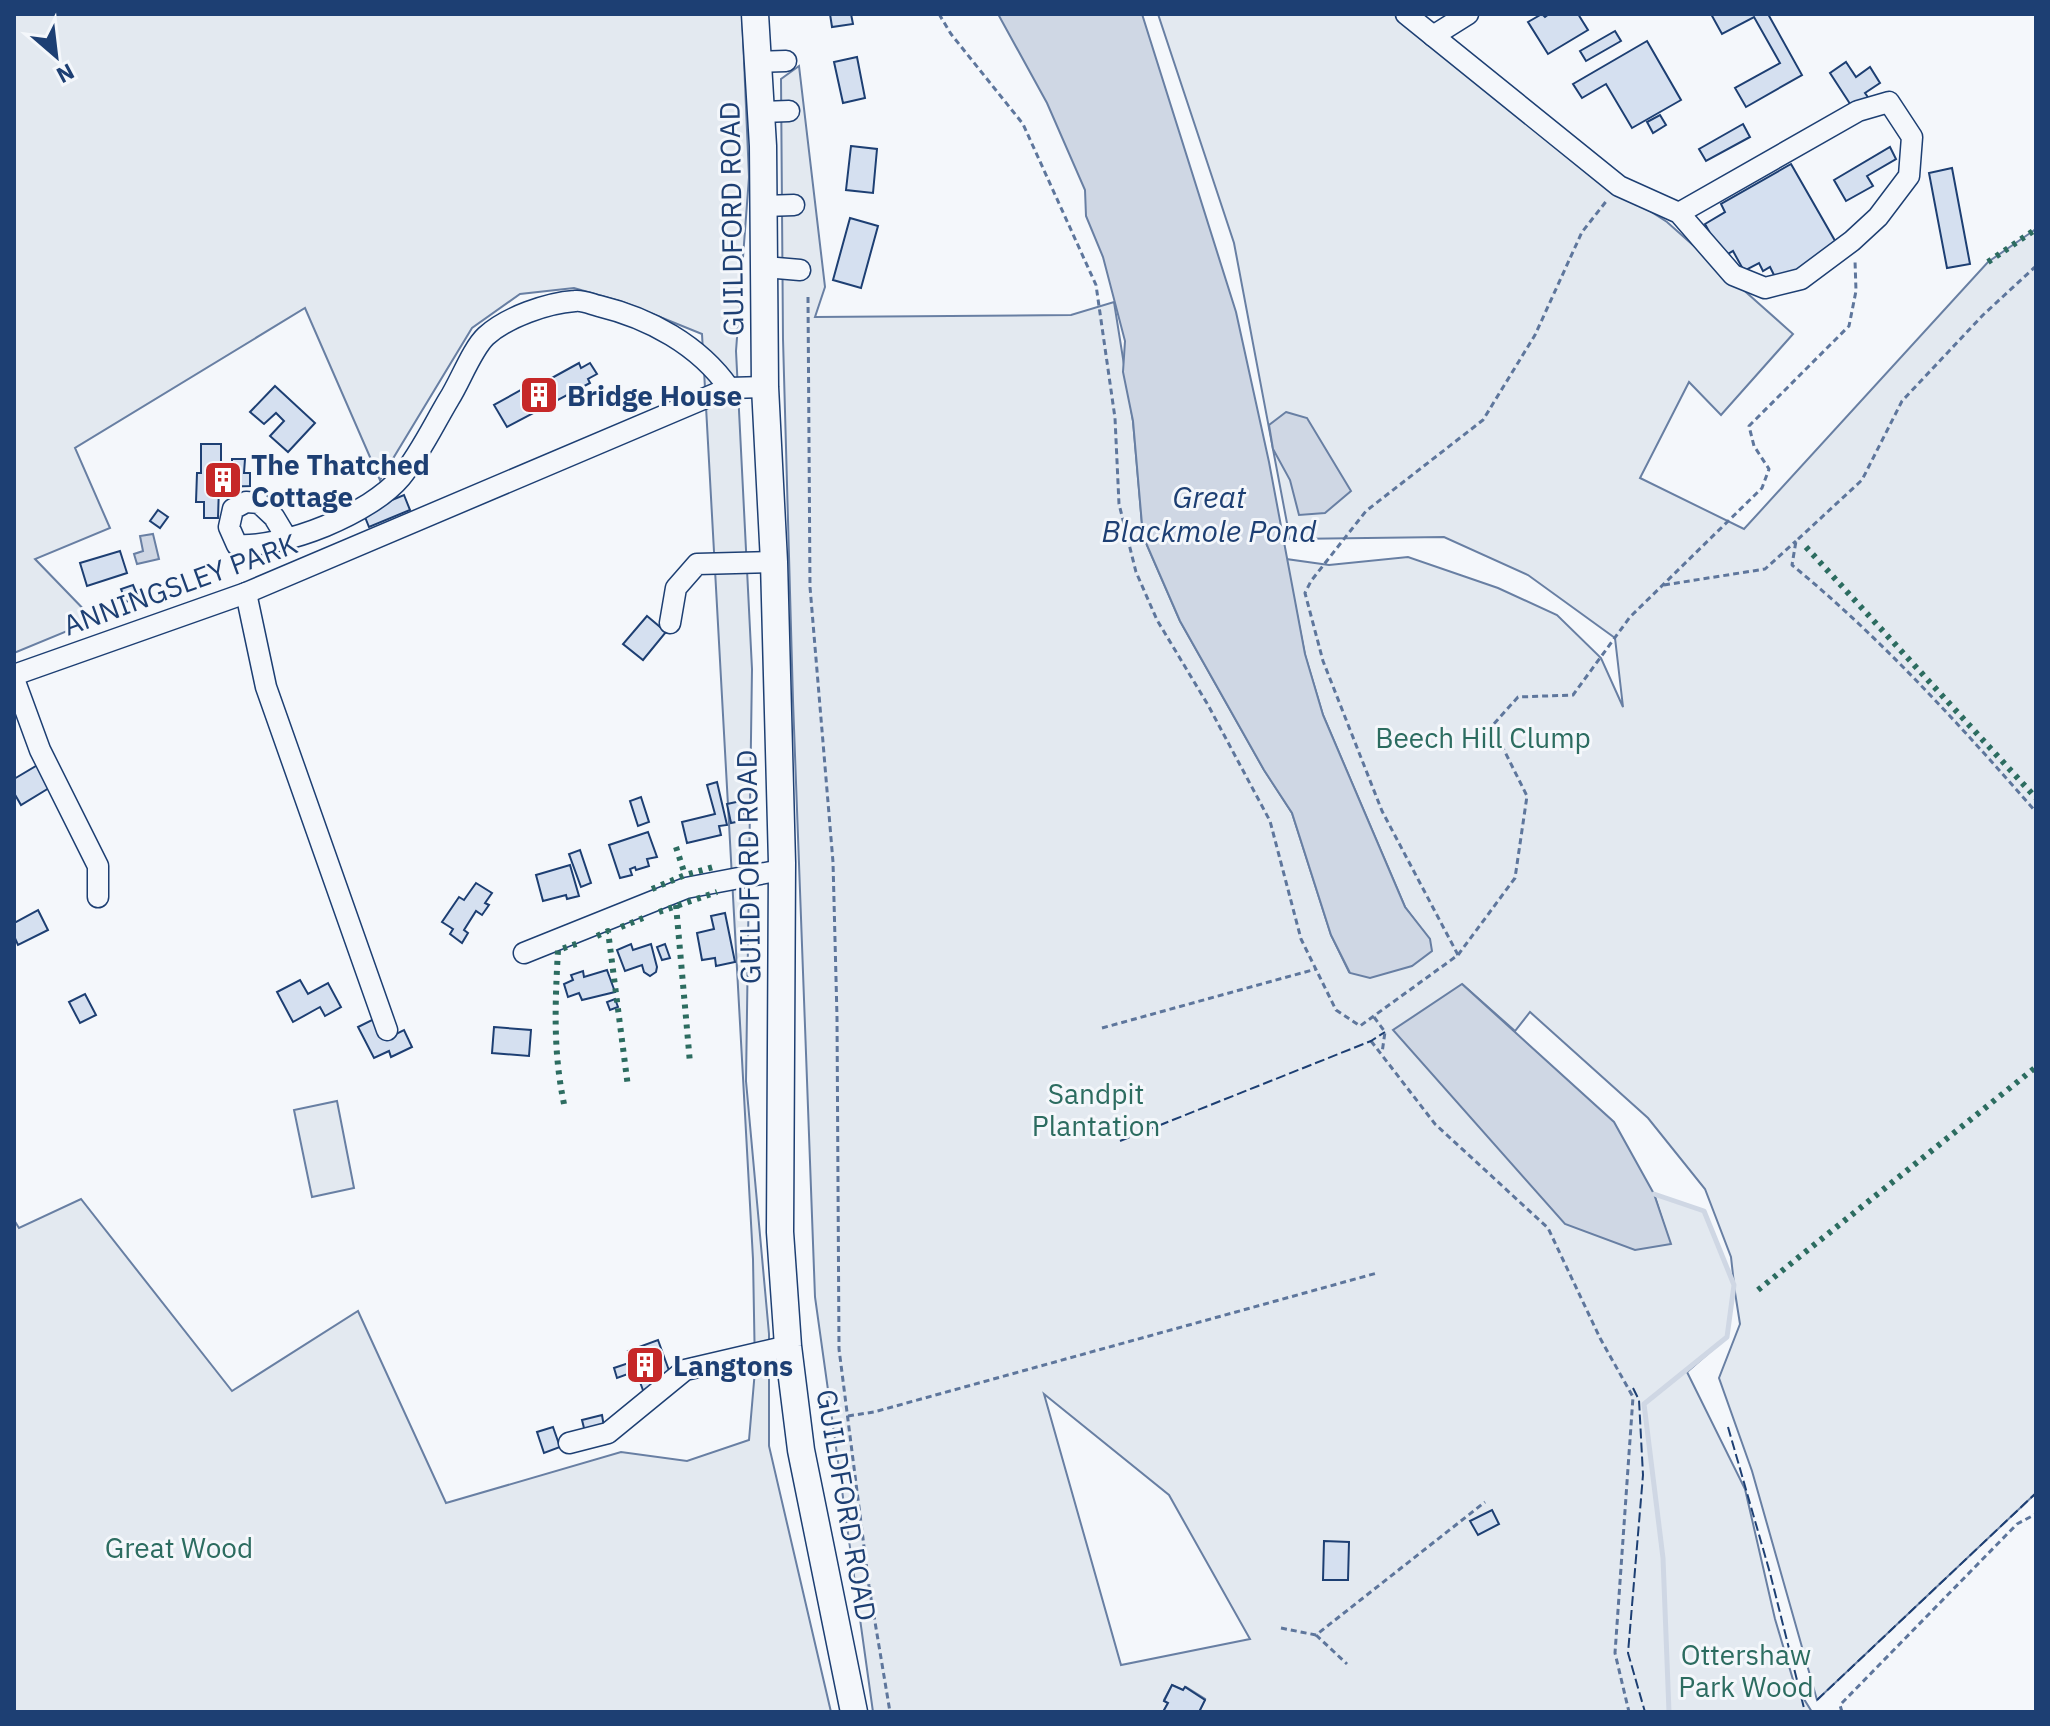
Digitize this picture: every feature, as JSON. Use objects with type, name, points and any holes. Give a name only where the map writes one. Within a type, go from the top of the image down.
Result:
[{"type":"main road","name":"GUILDFORD ROAD","points":[[755,14],[764,206],[765,387],[774,562],[781,870],[780,1232],[788,1346],[801,1450],[854,1712]]},
{"type":"street","points":[[1406,14],[1619,186],[1679,213],[1733,275],[1765,288],[1801,279],[1878,217],[1909,176],[1912,137],[1889,102],[1858,111],[1679,213]]},
{"type":"street","points":[[1433,36],[1468,14]]},
{"type":"street","points":[[758,62],[786,61]]},
{"type":"street","points":[[761,112],[789,111]]},
{"type":"street","points":[[764,206],[794,205]]},
{"type":"street","points":[[765,267],[800,270]]},
{"type":"street","points":[[286,537],[340,522],[400,478],[484,337],[518,314],[577,301],[624,312],[672,335],[714,366],[729,388]]},
{"type":"street","name":"ANNINGSLEY PARK","points":[[14,677],[246,593],[729,388],[765,387]]},
{"type":"street","points":[[670,623],[676,588],[697,564],[774,562]]},
{"type":"street","points":[[246,593],[266,687],[387,1030]]},
{"type":"street","points":[[14,677],[40,750],[98,866],[98,897]]},
{"type":"street","points":[[524,953],[686,888],[781,870]]},
{"type":"street","points":[[569,1443],[608,1433],[685,1370],[788,1346]]},
{"type":"path","points":[[939,14],[951,34],[1023,124],[1096,285],[1115,418],[1119,504],[1136,572],[1157,620],[1208,705],[1270,821],[1301,939],[1336,1010],[1360,1026],[1458,955],[1515,878],[1527,796],[1492,726],[1518,697],[1573,695],[1630,617],[1762,488],[1769,469],[1754,446],[1749,426],[1849,326],[1856,291],[1852,241]]},
{"type":"path","points":[[1458,955],[1382,811],[1323,661],[1305,593],[1366,511],[1483,420],[1535,335],[1582,232],[1619,186]]},
{"type":"path","points":[[1664,585],[1765,569],[1862,480],[1902,401],[1983,315],[2036,266]]},
{"type":"path","name":"GUILDFORD ROAD","points":[[808,297],[810,587],[833,862],[839,1349],[869,1586],[890,1712]]},
{"type":"path","points":[[1796,541],[1792,565],[1839,603],[1890,654],[2036,812]]},
{"type":"path","points":[[1102,1028],[1316,969]]},
{"type":"path","points":[[1374,1017],[1385,1032],[1381,1055]]},
{"type":"path","points":[[1371,1041],[1435,1124],[1548,1228],[1600,1338],[1633,1397],[1615,1653],[1629,1712]]},
{"type":"path","points":[[848,1416],[874,1412],[1377,1273]]},
{"type":"path","points":[[1316,1635],[1485,1502]]},
{"type":"path","points":[[1842,1712],[1840,1705],[2017,1524],[2036,1514]]},
{"type":"path","points":[[1281,1628],[1316,1635],[1347,1664]]},
{"type":"green space","name":"Great Wood","points":[[14,14],[742,14],[749,177],[736,351],[752,669],[746,1081],[769,1334],[769,1446],[831,1712],[14,1712],[14,1220],[19,1228],[81,1199],[232,1391],[358,1311],[446,1503],[621,1452],[687,1461],[749,1440],[755,1370],[753,1259],[702,334],[623,302],[574,288],[520,294],[472,328],[380,480],[305,308],[75,448],[110,528],[35,559],[94,620],[14,653]]},
{"type":"green space","points":[[1158,14],[1396,14],[1591,173],[1667,222],[1793,334],[1721,415],[1689,382],[1640,478],[1744,529],[1988,262],[2036,229],[2036,1493],[1817,1700],[1752,1471],[1719,1378],[1740,1324],[1734,1286],[1727,1337],[1687,1372],[1745,1489],[1775,1619],[1794,1683],[1812,1712],[1199,1712],[1205,1699],[1186,1687],[1183,1690],[1172,1685],[1164,1700],[1168,1703],[1163,1712],[873,1712],[815,1297],[793,701],[783,339],[781,79],[799,66],[825,287],[815,317],[1071,315],[1114,302],[1133,421],[1143,536],[1180,621],[1264,770],[1292,813],[1331,935],[1349,972],[1429,939],[1405,907],[1323,715],[1305,655],[1286,559],[1329,565],[1408,557],[1498,588],[1557,615],[1601,658],[1623,707],[1615,638],[1528,575],[1444,537],[1290,539],[1234,243]],"holes":[[[1462,984],[1515,1031],[1530,1012],[1648,1118],[1705,1189],[1731,1257],[1734,1284],[1704,1211],[1654,1194],[1670,1244]],[[1044,1394],[1169,1495],[1250,1639],[1121,1665]]]},
{"type":"green space","points":[[337,1101],[354,1188],[312,1197],[294,1110]]},
{"type":"water","name":"Great Blackmole Pond","points":[[998,14],[1142,14],[1236,312],[1269,462],[1305,654],[1323,715],[1405,907],[1430,939],[1432,951],[1412,966],[1370,978],[1350,973],[1331,935],[1292,813],[1264,770],[1180,621],[1143,536],[1133,421],[1123,372],[1125,341],[1103,257],[1086,216],[1085,190],[1047,103]]},
{"type":"water","points":[[1286,412],[1307,418],[1351,491],[1325,513],[1299,515],[1290,480],[1273,449],[1269,425]]},
{"type":"water","points":[[153,534],[159,559],[137,564],[134,554],[143,551],[140,536]]},
{"type":"water","points":[[1462,984],[1614,1122],[1654,1194],[1671,1244],[1635,1250],[1565,1224],[1393,1030]]},
{"type":"building","points":[[830,14],[851,14],[853,24],[832,27]]},
{"type":"building","points":[[1542,14],[1545,17],[1549,14],[1578,14],[1588,30],[1548,54],[1528,22]]},
{"type":"building","points":[[1711,14],[1768,14],[1802,75],[1746,107],[1735,88],[1780,63],[1754,17],[1722,34]]},
{"type":"building","points":[[1615,31],[1621,41],[1586,61],[1580,51]]},
{"type":"building","points":[[1647,41],[1681,100],[1632,128],[1606,84],[1582,98],[1573,84]]},
{"type":"building","points":[[857,57],[865,98],[843,103],[834,62]]},
{"type":"building","points":[[1846,62],[1856,77],[1870,67],[1880,83],[1865,93],[1870,100],[1854,110],[1830,73]]},
{"type":"building","points":[[1660,115],[1666,125],[1653,133],[1647,122]]},
{"type":"building","points":[[1743,124],[1750,137],[1706,161],[1699,149]]},
{"type":"building","points":[[851,146],[877,149],[873,193],[846,190]]},
{"type":"building","points":[[1890,147],[1896,159],[1867,176],[1873,186],[1846,201],[1834,180]]},
{"type":"building","points":[[1791,164],[1838,246],[1777,281],[1770,267],[1763,271],[1759,263],[1744,271],[1733,251],[1723,257],[1705,224],[1725,212],[1721,204]]},
{"type":"building","points":[[1952,168],[1970,264],[1947,268],[1929,173]]},
{"type":"building","points":[[850,218],[878,226],[861,288],[833,280]]},
{"type":"building","name":"Bridge House","points":[[579,363],[581,368],[590,363],[597,374],[588,379],[590,383],[556,401],[554,398],[543,404],[545,407],[507,427],[494,405],[530,385],[534,393],[552,383],[550,379]]},
{"type":"building","points":[[275,386],[315,423],[288,452],[270,436],[284,421],[276,413],[264,424],[250,412]]},
{"type":"building","name":"The Thatched Cottage","points":[[201,444],[221,444],[221,470],[232,470],[232,459],[245,459],[244,473],[250,473],[250,486],[219,487],[218,518],[204,518],[204,502],[196,502],[197,473],[201,473]]},
{"type":"building","points":[[404,495],[410,510],[369,527],[363,512]]},
{"type":"building","points":[[158,510],[168,517],[160,528],[150,521]]},
{"type":"building","points":[[120,551],[127,573],[87,586],[80,563]]},
{"type":"building","points":[[133,585],[138,597],[126,602],[121,589]]},
{"type":"building","points":[[647,616],[666,632],[643,660],[623,644]]},
{"type":"building","points":[[41,763],[54,785],[21,805],[14,793],[14,779]]},
{"type":"building","points":[[717,782],[727,825],[719,826],[721,835],[687,843],[682,822],[715,814],[707,785]]},
{"type":"building","points":[[641,797],[649,822],[638,826],[630,801]]},
{"type":"building","points":[[741,801],[746,820],[731,823],[727,804]]},
{"type":"building","points":[[648,832],[657,857],[647,859],[649,866],[630,869],[632,875],[620,878],[609,845]]},
{"type":"building","points":[[580,850],[591,883],[581,887],[569,854]]},
{"type":"building","points":[[570,865],[579,896],[567,899],[566,895],[543,901],[536,875]]},
{"type":"building","points":[[476,883],[492,893],[482,915],[476,911],[464,930],[468,933],[462,943],[450,934],[453,929],[442,922],[459,897],[464,900]]},
{"type":"building","points":[[38,910],[48,930],[18,945],[14,923]]},
{"type":"building","points":[[725,913],[735,962],[716,966],[715,958],[702,960],[697,933],[714,929],[711,916]]},
{"type":"building","points":[[631,944],[633,950],[651,944],[656,972],[650,976],[644,972],[642,965],[625,971],[617,950]]},
{"type":"building","points":[[665,944],[670,958],[662,960],[657,947]]},
{"type":"building","points":[[607,970],[615,992],[582,1000],[579,993],[568,997],[564,984],[573,980],[571,975],[583,971],[584,977]]},
{"type":"building","points":[[300,980],[308,994],[328,983],[341,1007],[325,1016],[320,1007],[293,1022],[277,992]]},
{"type":"building","points":[[85,994],[96,1015],[80,1023],[69,1002]]},
{"type":"building","points":[[615,999],[618,1007],[610,1010],[607,1002]]},
{"type":"building","points":[[376,1018],[386,1039],[404,1030],[412,1047],[391,1057],[389,1051],[374,1058],[358,1027]]},
{"type":"building","points":[[494,1027],[531,1030],[529,1056],[492,1053]]},
{"type":"building","name":"Langtons","points":[[658,1340],[671,1376],[644,1393],[636,1371],[617,1378],[614,1368],[632,1362],[628,1351]]},
{"type":"building","points":[[602,1415],[604,1427],[585,1432],[582,1420]]},
{"type":"building","points":[[553,1427],[560,1447],[544,1453],[537,1432]]},
{"type":"building","points":[[1492,1510],[1499,1524],[1478,1535],[1470,1521]]},
{"type":"building","points":[[1324,1541],[1349,1542],[1348,1580],[1323,1580]]},
{"type":"building","points":[[1172,1685],[1183,1690],[1185,1687],[1205,1700],[1199,1712],[1163,1712],[1168,1703],[1164,1701]]},
{"type":"waterway","points":[[1654,1194],[1704,1211],[1734,1285],[1727,1337],[1644,1404],[1663,1558],[1669,1712]]},
{"type":"hedge","points":[[1988,262],[2036,229]]},
{"type":"hedge","points":[[1806,547],[2036,798]]},
{"type":"hedge","points":[[676,847],[685,875]]},
{"type":"hedge","points":[[652,889],[717,866]]},
{"type":"hedge","points":[[659,912],[717,892]]},
{"type":"hedge","points":[[676,905],[690,1063]]},
{"type":"hedge","points":[[621,927],[643,918]]},
{"type":"hedge","points":[[597,936],[608,931],[628,1087]]},
{"type":"hedge","points":[[564,1104],[556,1046],[558,950],[582,942]]},
{"type":"hedge","points":[[1758,1290],[2036,1067]]},
{"type":"fence","points":[[1120,1141],[1371,1041],[1385,1032]]},
{"type":"fence","points":[[1633,1388],[1639,1400],[1643,1475],[1628,1653],[1645,1712]]},
{"type":"fence","points":[[1728,1427],[1770,1573],[1805,1712]]},
{"type":"fence","points":[[1817,1700],[2036,1493]]},
{"type":"place","name":"Bridge House","points":[[539,395]]},
{"type":"place","name":"The Thatched Cottage","points":[[223,480]]},
{"type":"place","name":"Langtons","points":[[645,1365]]},
{"type":"park label","name":"Beech Hill Clump","points":[[1483,737]]},
{"type":"park label","name":"Sandpit Plantation","points":[[1096,1109]]},
{"type":"park label","name":"Ottershaw Park Wood","points":[[1746,1670]]}]
